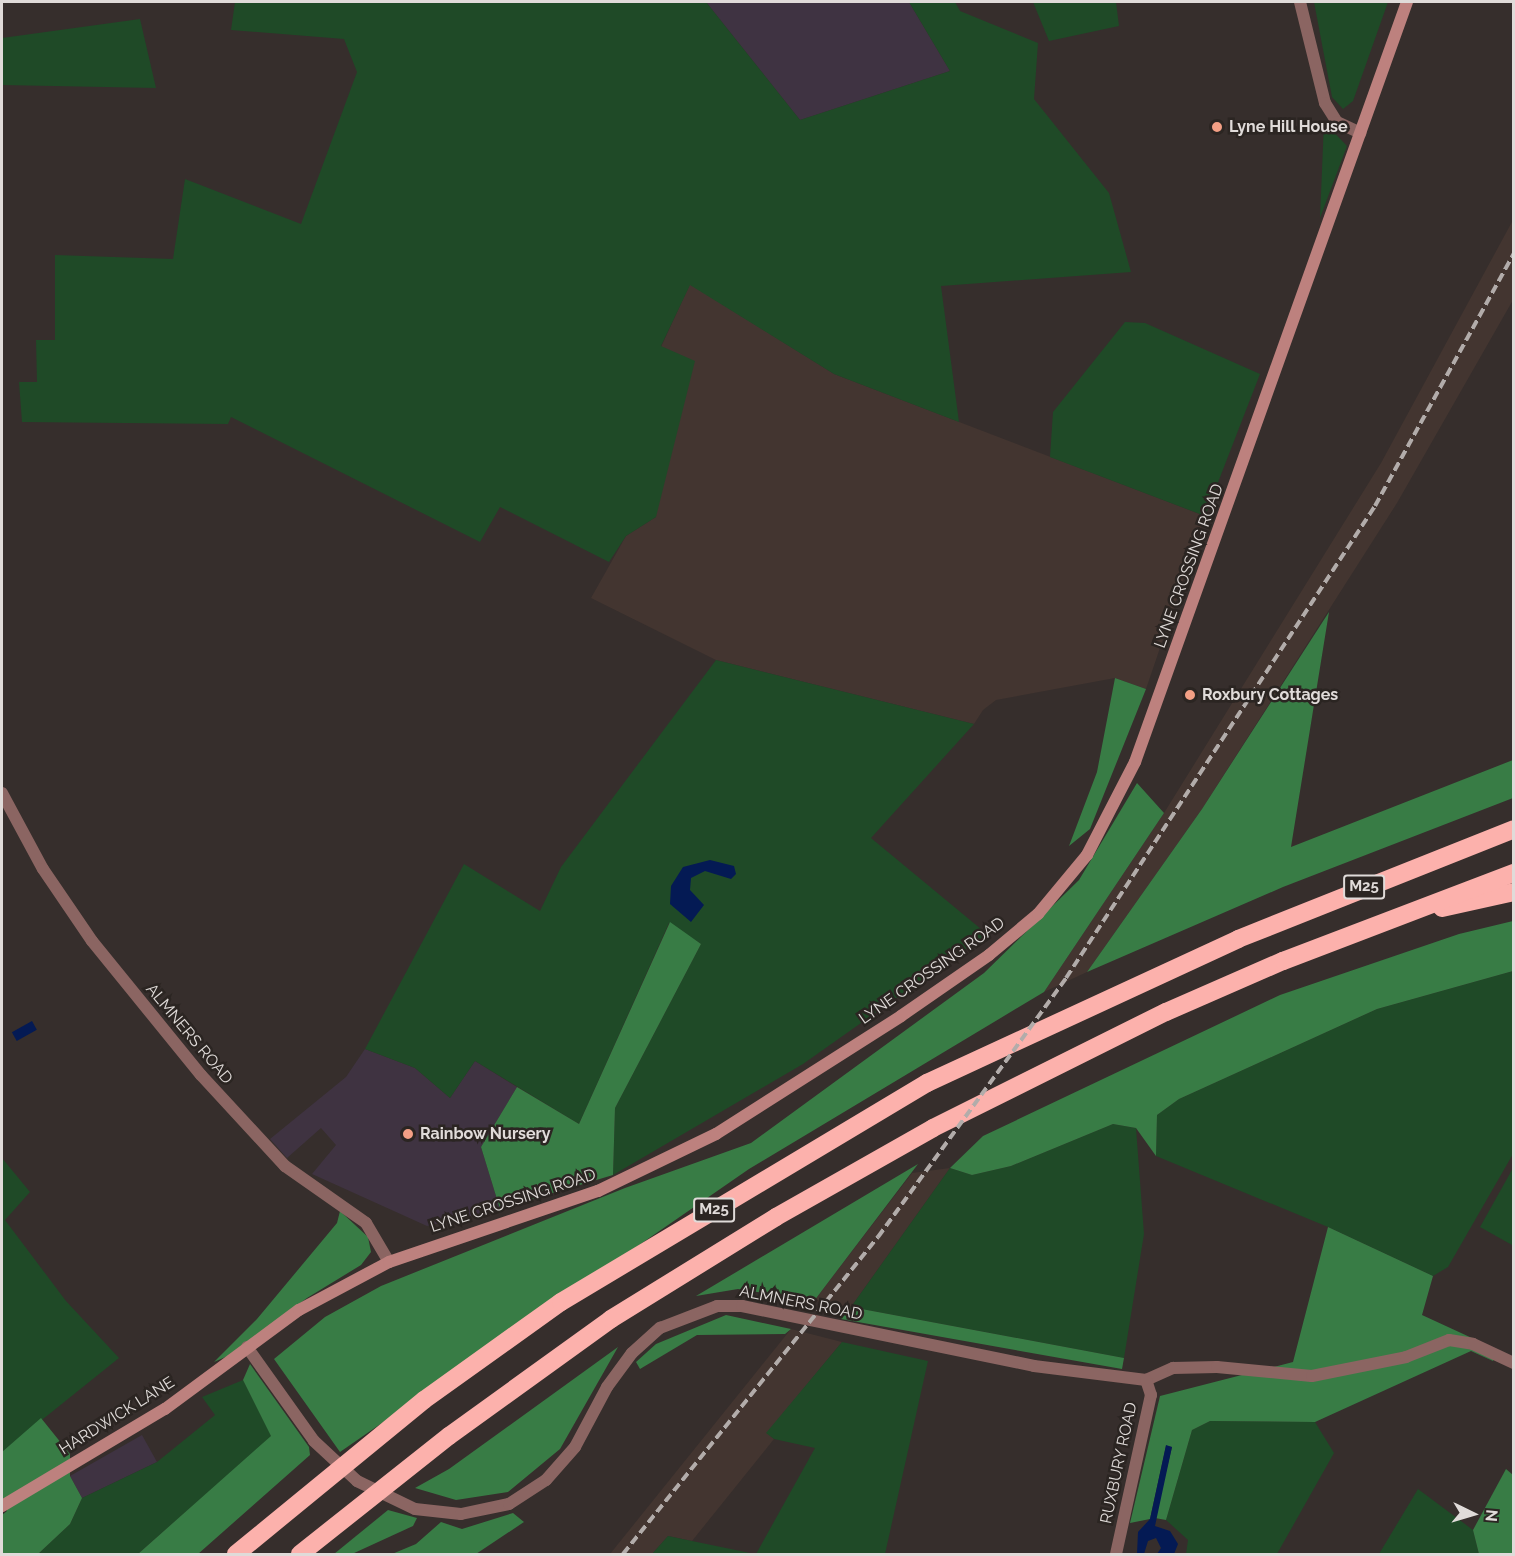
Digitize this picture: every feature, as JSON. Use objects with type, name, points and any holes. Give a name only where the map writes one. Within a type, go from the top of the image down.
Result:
[{"type":"highway","points":[[1492,841],[1514,829]]},
{"type":"highway","name":"M25","points":[[236,1554],[424,1400],[561,1302],[927,1083],[1238,939],[1361,888],[1492,841],[1514,837]]},
{"type":"highway","name":"M25","points":[[300,1554],[449,1436],[611,1319],[776,1217],[933,1128],[1167,1012],[1283,961],[1514,873]]},
{"type":"highway","points":[[1405,915],[1514,892]]},
{"type":"street","points":[[1300,2],[1325,103],[1341,125],[1361,134]]},
{"type":"street","name":"LYNE CROSSING ROAD","points":[[247,1347],[299,1310],[388,1262],[598,1191],[716,1134],[989,955],[1064,886],[1104,826],[1135,762],[1407,2]]},
{"type":"street","name":"ALMNERS ROAD","points":[[2,793],[43,869],[92,941],[201,1075],[285,1166],[366,1223],[388,1262]]},
{"type":"street","name":"ALMNERS ROAD","points":[[247,1347],[314,1441],[357,1480],[402,1503],[430,1512],[461,1514],[509,1504],[546,1480],[575,1447],[607,1387],[632,1353],[660,1328],[717,1306],[742,1306],[1034,1366],[1146,1380]]},
{"type":"street","points":[[1146,1380],[1173,1368],[1217,1367],[1312,1376],[1406,1357],[1449,1340],[1473,1344],[1514,1363]]},
{"type":"street","name":"HARDWICK LANE","points":[[2,1506],[165,1408],[247,1347]]},
{"type":"street","name":"RUXBURY ROAD","points":[[1116,1554],[1151,1395],[1146,1380]]},
{"type":"shaded area","points":[[706,2],[909,2],[950,71],[800,120]]},
{"type":"shaded area","points":[[1513,220],[1513,300],[1397,503],[1202,809],[1087,972],[1044,992],[1164,813],[1381,463]]},
{"type":"shaded area","points":[[690,284],[834,374],[1205,516],[1146,689],[1115,678],[996,700],[983,710],[974,724],[716,660],[591,598],[626,536],[656,517],[661,347]]},
{"type":"shaded area","points":[[710,860],[734,866],[736,874],[731,879],[705,871],[691,878],[690,890],[704,905],[691,922],[670,904],[671,886],[683,867]]},
{"type":"shaded area","points":[[32,1021],[37,1030],[17,1041],[12,1032]]},
{"type":"shaded area","name":"Rainbow Nursery","points":[[365,1049],[415,1068],[450,1098],[475,1061],[517,1087],[481,1147],[500,1209],[427,1226],[312,1174],[336,1145],[321,1128],[287,1158],[270,1139],[346,1077]]},
{"type":"shaded area","points":[[950,1168],[851,1307],[814,1301],[912,1173]]},
{"type":"shaded area","points":[[791,1329],[842,1342],[767,1433],[774,1439],[692,1541],[668,1536],[652,1554],[610,1554]]},
{"type":"shaded area","points":[[142,1435],[157,1462],[82,1498],[70,1476]]},
{"type":"shaded area","points":[[1166,1445],[1172,1447],[1155,1526],[1170,1531],[1178,1544],[1174,1554],[1157,1554],[1161,1548],[1156,1538],[1148,1541],[1144,1554],[1137,1554],[1138,1532],[1150,1519]]},
{"type":"green space","points":[[235,2],[706,2],[800,120],[950,71],[909,2],[955,2],[960,11],[1038,43],[1034,99],[1109,193],[1131,272],[941,286],[959,422],[834,374],[690,285],[661,346],[695,361],[656,517],[626,536],[609,562],[500,507],[480,542],[231,417],[228,424],[22,422],[19,382],[37,382],[36,340],[55,340],[55,255],[173,259],[185,179],[301,224],[357,72],[344,39],[231,30]]},
{"type":"green space","points":[[1033,2],[1116,2],[1119,26],[1049,41]]},
{"type":"green space","points":[[1314,2],[1388,2],[1353,101],[1343,109],[1332,97]]},
{"type":"green space","points":[[140,19],[156,88],[2,85],[2,38]]},
{"type":"green space","points":[[1324,122],[1347,146],[1320,218]]},
{"type":"green space","points":[[1125,322],[1145,323],[1260,374],[1205,516],[1050,457],[1053,412]]},
{"type":"green space","points":[[1329,612],[1291,847],[1513,760],[1513,798],[1283,887],[1087,972],[1202,809]]},
{"type":"green space","points":[[716,660],[974,724],[871,838],[987,934],[803,1064],[613,1175],[615,1108],[701,944],[669,923],[579,1124],[475,1061],[450,1098],[415,1068],[365,1049],[464,864],[540,911],[561,867]]},
{"type":"green space","points":[[1115,678],[1146,689],[1090,829],[1069,846],[1097,772]]},
{"type":"green space","points":[[1137,783],[1164,813],[1044,992],[749,1169],[340,1452],[274,1359],[325,1317],[381,1286],[625,1188],[751,1143],[984,973],[1079,880]]},
{"type":"green space","points":[[1513,921],[1513,971],[1377,1009],[1179,1099],[1157,1115],[1156,1156],[1136,1128],[1113,1124],[1011,1166],[972,1175],[950,1168],[983,1136],[1280,995],[1459,934]]},
{"type":"green space","points":[[670,922],[701,944],[615,1108],[613,1175],[500,1209],[481,1147],[517,1087],[579,1124]]},
{"type":"green space","points":[[1513,971],[1513,1154],[1448,1267],[1433,1276],[1328,1227],[1156,1156],[1157,1115],[1179,1099],[1377,1009]]},
{"type":"green space","points":[[1113,1124],[1136,1128],[1144,1234],[1124,1358],[851,1307],[950,1168],[972,1175],[1011,1166]]},
{"type":"green space","points":[[2,1158],[30,1192],[5,1220],[66,1301],[119,1358],[2,1452]]},
{"type":"green space","points":[[918,1164],[814,1301],[738,1289],[696,1296]]},
{"type":"green space","points":[[1513,1168],[1514,1243],[1512,1245],[1480,1227]]},
{"type":"green space","points":[[340,1211],[368,1237],[371,1252],[361,1265],[307,1298],[230,1355],[214,1362],[257,1319],[337,1223]]},
{"type":"green space","points":[[1328,1227],[1433,1276],[1422,1315],[1498,1350],[1493,1361],[1471,1351],[1315,1422],[1210,1421],[1192,1430],[1166,1520],[1155,1518],[1172,1447],[1166,1446],[1150,1519],[1130,1523],[1160,1396],[1293,1362]]},
{"type":"green space","points":[[851,1307],[1124,1358],[1122,1369],[841,1319]]},
{"type":"green space","points":[[726,1315],[791,1329],[785,1334],[697,1335],[640,1369],[636,1362],[656,1344]]},
{"type":"green space","points":[[842,1342],[928,1361],[885,1554],[756,1554],[815,1448],[774,1439],[766,1433]]},
{"type":"green space","points":[[618,1347],[560,1449],[508,1492],[456,1500],[415,1488],[449,1469]]},
{"type":"green space","points":[[250,1364],[309,1447],[310,1455],[198,1554],[138,1554],[271,1436],[243,1380]]},
{"type":"green space","points":[[243,1380],[272,1436],[138,1554],[38,1554],[70,1524],[82,1498],[157,1462],[215,1415],[202,1397]]},
{"type":"green space","points":[[41,1418],[70,1454],[70,1476],[82,1498],[70,1524],[38,1554],[2,1554],[2,1515],[7,1511],[2,1501],[2,1452]]},
{"type":"green space","points":[[1210,1421],[1315,1422],[1334,1453],[1277,1554],[1186,1554],[1188,1540],[1166,1520],[1192,1430]]},
{"type":"green space","points":[[1506,1469],[1513,1475],[1513,1554],[1479,1554],[1473,1530]]},
{"type":"green space","points":[[1418,1489],[1473,1530],[1479,1554],[1379,1554]]},
{"type":"green space","points":[[388,1510],[417,1518],[413,1526],[352,1554],[334,1554]]},
{"type":"green space","points":[[513,1513],[524,1522],[476,1554],[392,1554],[416,1544],[441,1522],[462,1529]]},
{"type":"green space","points":[[668,1536],[692,1541],[755,1554],[652,1554]]},
{"type":"railway","points":[[623,1554],[878,1237],[1066,978],[1375,506],[1514,253]]},
{"type":"place","name":"Lyne Hill House","points":[[1217,127]]},
{"type":"place","name":"Roxbury Cottages","points":[[1190,695]]},
{"type":"place","name":"Rainbow Nursery","points":[[408,1134]]}]
